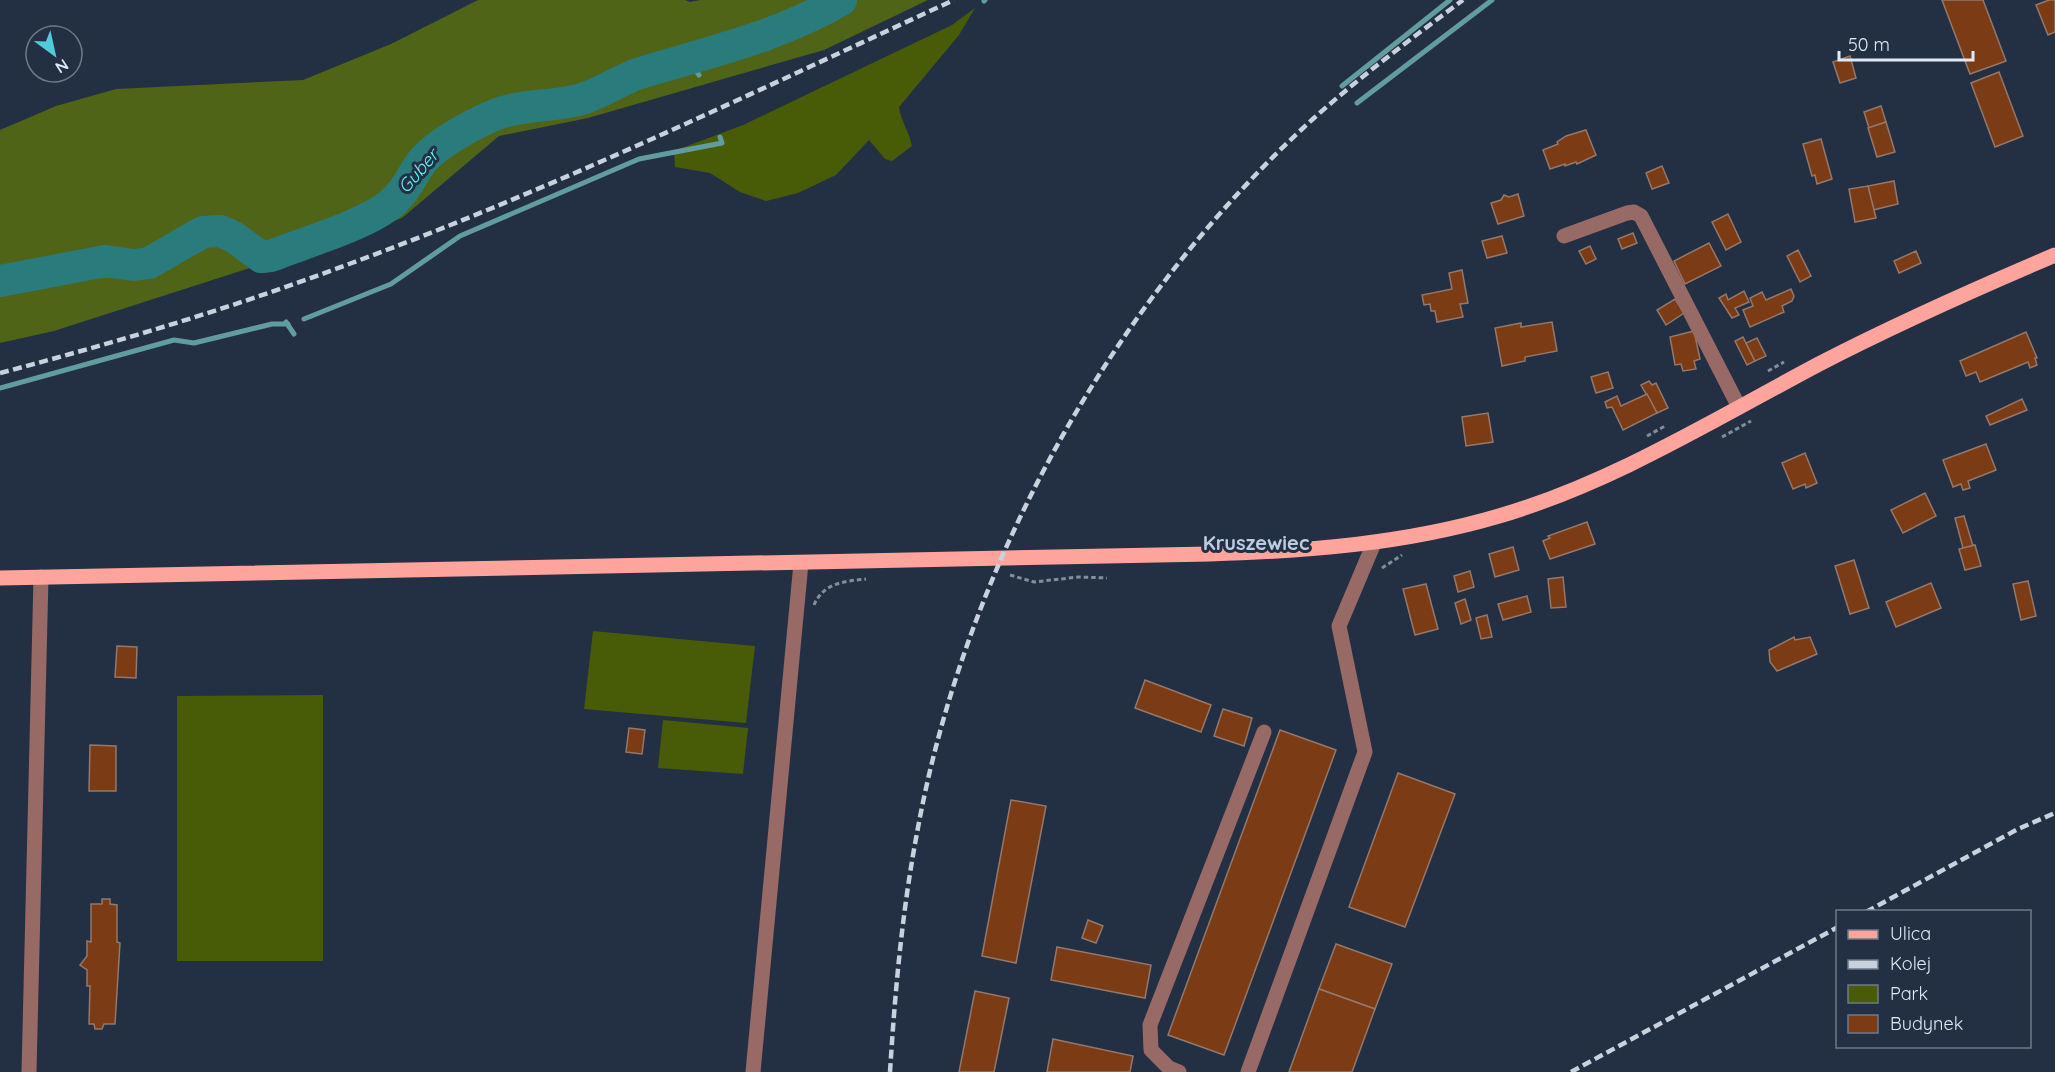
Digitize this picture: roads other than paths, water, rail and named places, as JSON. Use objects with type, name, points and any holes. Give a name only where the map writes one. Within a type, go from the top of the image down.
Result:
[{"type":"main road","points":[[0,578],[1266,552],[1374,543],[1498,516],[1554,497],[1657,451],[1872,337],[2055,255]]},
{"type":"street","points":[[1564,236],[1627,213],[1634,212],[1641,216],[1739,407]]},
{"type":"street","points":[[1248,1072],[1365,752],[1339,626],[1374,543]]},
{"type":"street","points":[[753,1072],[801,563]]},
{"type":"street","points":[[29,1072],[41,577]]},
{"type":"street","points":[[1179,1072],[1169,1068],[1151,1050],[1150,1025],[1264,732]]},
{"type":"waterway","name":"Guber","points":[[0,281],[105,261],[134,265],[149,263],[203,232],[220,231],[234,237],[261,257],[271,256],[348,227],[377,213],[398,197],[427,156],[467,128],[488,118],[507,111],[582,99],[640,73],[768,34],[841,0]]},
{"type":"waterway","points":[[1342,86],[1450,0]]},
{"type":"waterway","points":[[1357,103],[1492,0]]},
{"type":"waterway","points":[[688,59],[699,75]]},
{"type":"waterway","points":[[304,319],[391,284],[460,236],[639,159],[722,143],[720,137]]},
{"type":"waterway","points":[[261,257],[266,270]]},
{"type":"waterway","points":[[286,322],[294,334]]},
{"type":"waterway","points":[[0,388],[174,340],[194,343],[272,324],[288,324]]},
{"type":"railway","points":[[0,373],[220,309],[426,235],[654,138],[954,0]]},
{"type":"railway","points":[[890,1072],[907,892],[917,833],[940,733],[971,634],[1011,537],[1058,444],[1113,354],[1174,269],[1241,190],[1332,102],[1463,0]]},
{"type":"railway","points":[[1870,910],[2018,829],[2055,813]]},
{"type":"railway","points":[[1571,1072],[1836,928]]},
{"type":"district","name":"Kruszewiec","points":[[1256,542]]}]
